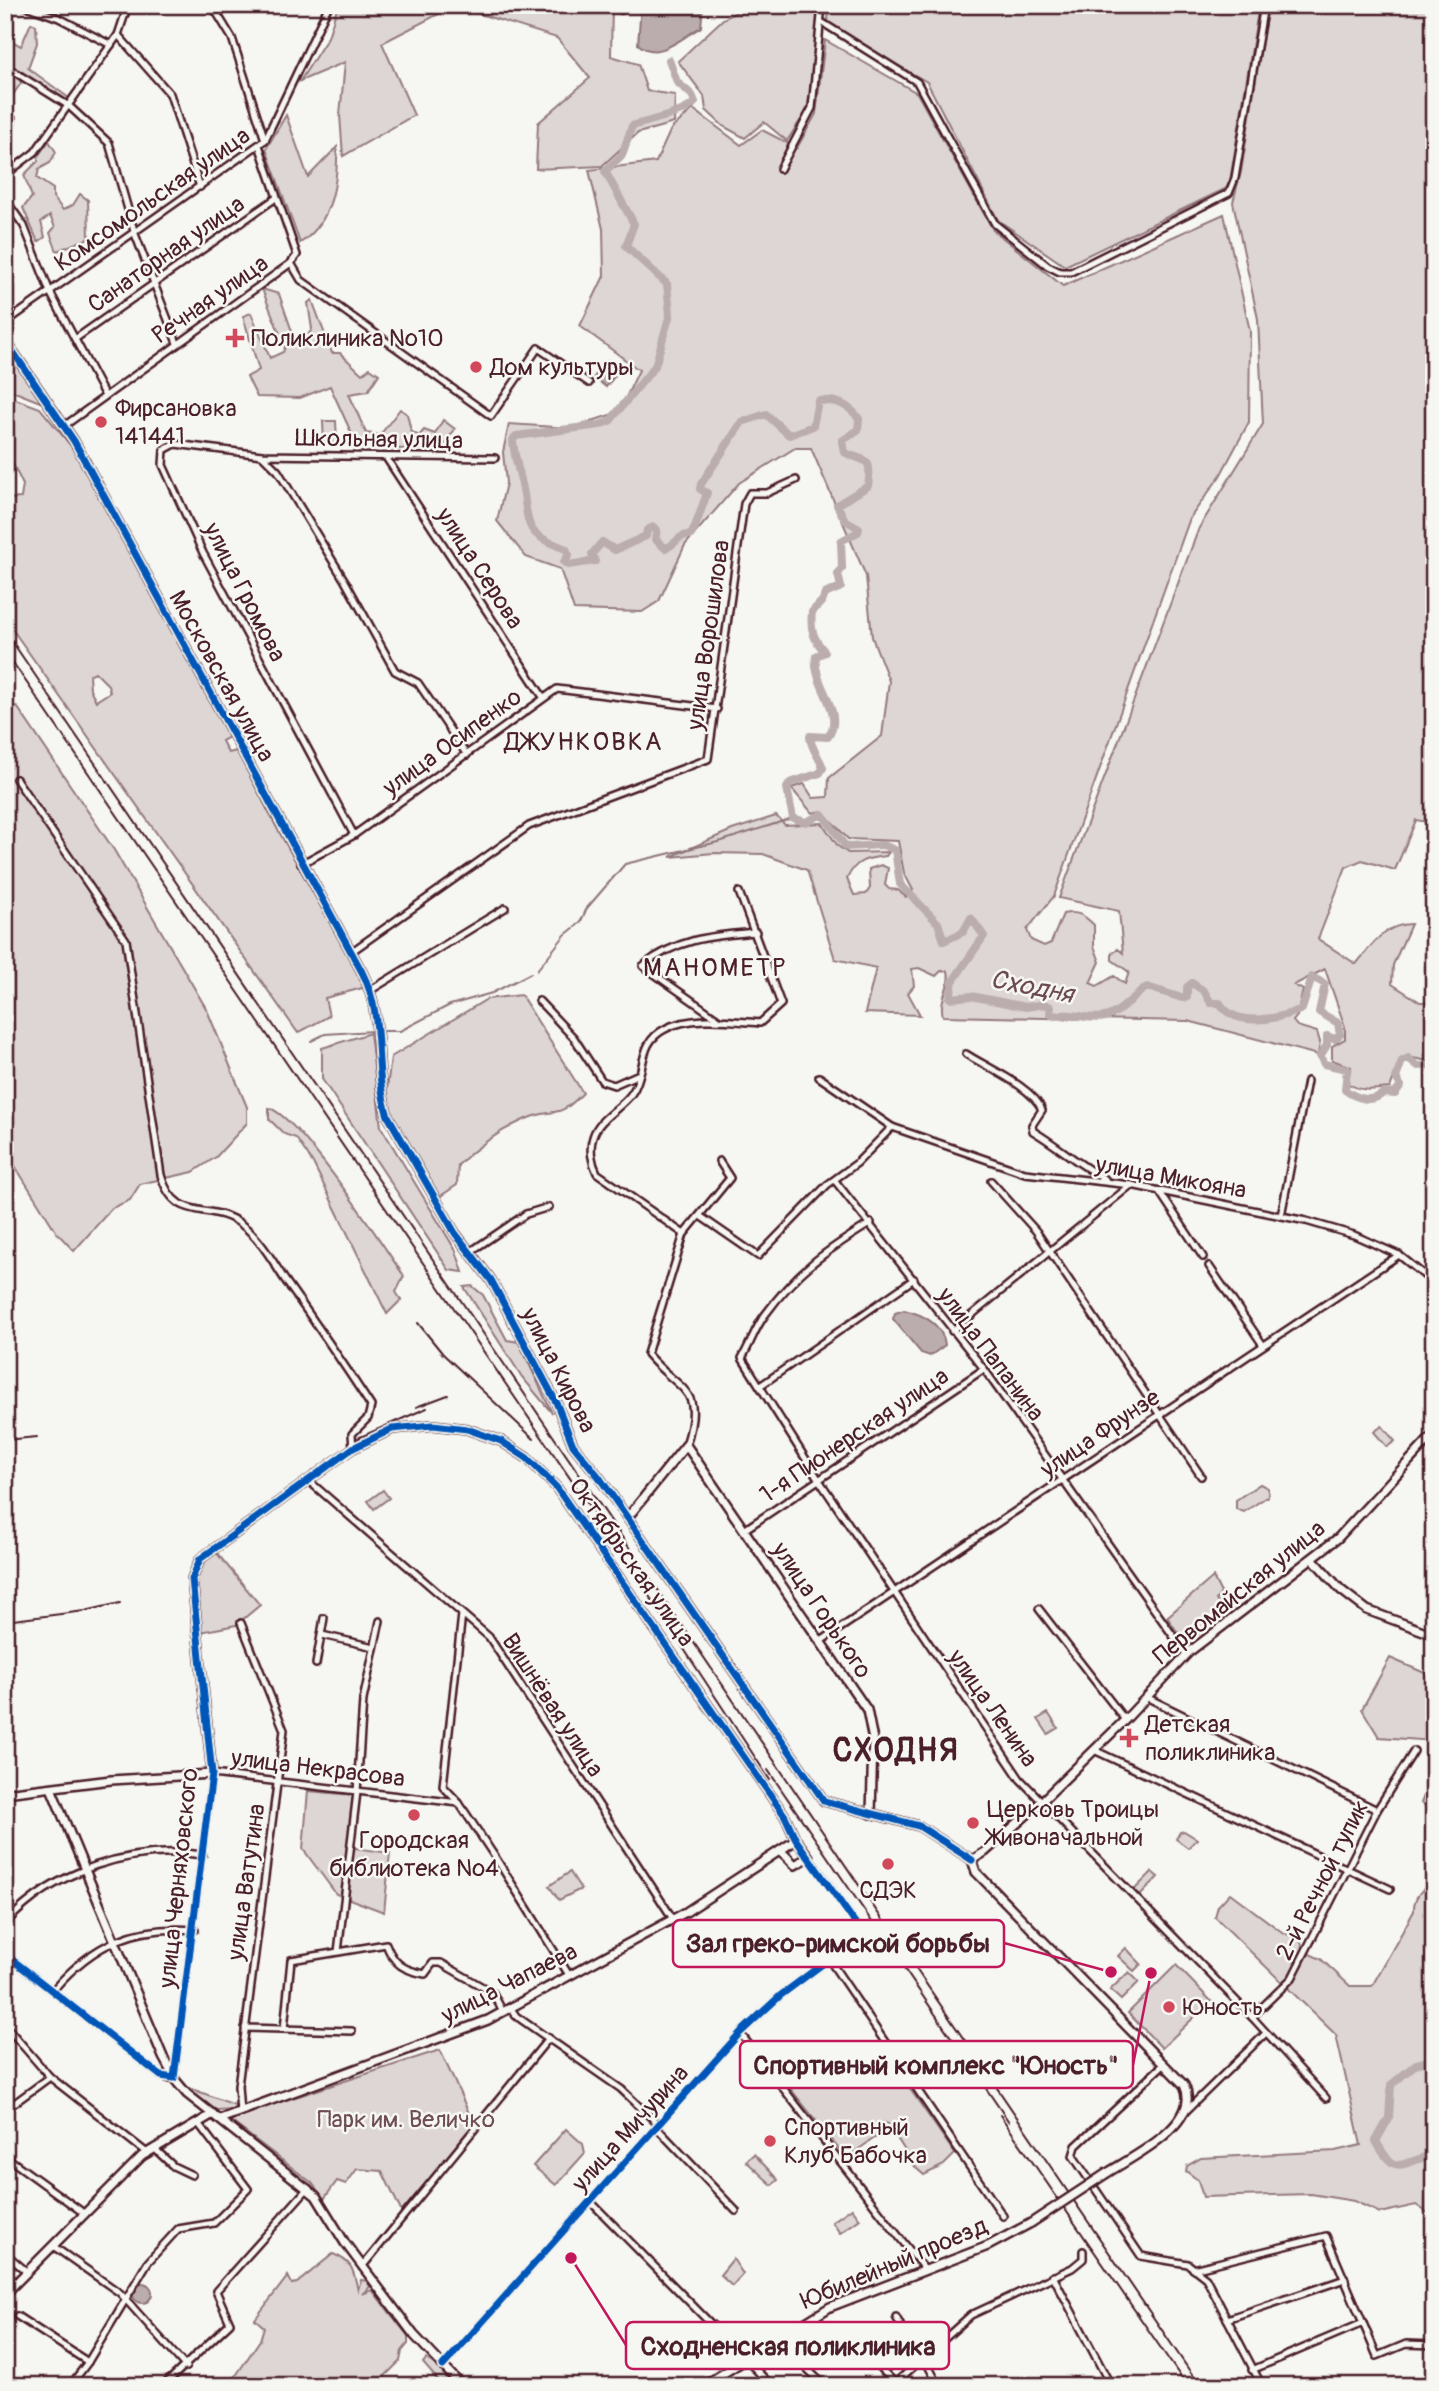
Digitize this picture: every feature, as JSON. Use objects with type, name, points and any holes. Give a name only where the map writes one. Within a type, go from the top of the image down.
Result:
[{"type":"street","points":[[23,5],[59,18],[111,45]]},
{"type":"street","points":[[5,174],[35,152],[69,106],[118,35],[128,5]]},
{"type":"street","points":[[212,5],[232,38],[276,198],[297,255],[291,263]]},
{"type":"street","name":"Комсомольская улица","points":[[5,323],[262,142],[329,5]]},
{"type":"street","points":[[779,169],[812,108],[823,23],[822,5]]},
{"type":"street","points":[[823,23],[917,82],[995,224],[1048,266],[1060,272],[1071,272],[1229,193],[1236,178],[1264,5]]},
{"type":"street","points":[[118,35],[170,94],[200,187]]},
{"type":"street","points":[[5,66],[69,106],[108,143],[135,234],[177,343]]},
{"type":"street","name":"Санаторная улица","points":[[75,340],[153,282],[276,198]]},
{"type":"street","points":[[5,199],[24,226],[50,292],[105,396]]},
{"type":"street","name":"Речная улица","points":[[64,426],[291,263],[301,280],[491,416],[538,348],[589,383]]},
{"type":"street","name":"Московская улица","points":[[5,340],[64,426],[210,688],[301,864],[351,952],[371,990],[378,1041]]},
{"type":"street","name":"улица Громова","points":[[262,455],[175,444],[164,450],[163,465],[203,553],[354,835]]},
{"type":"street","name":"Школьная улица","points":[[262,455],[328,453],[387,459],[495,458]]},
{"type":"street","points":[[262,455],[278,471],[345,581],[395,671],[418,683],[467,755]]},
{"type":"street","name":"улица Серова","points":[[387,459],[543,697]]},
{"type":"street","name":"улица Ворошилова","points":[[351,952],[529,826],[708,759],[744,504],[750,493],[767,492],[796,480]]},
{"type":"street","name":"улица Осипенко","points":[[301,864],[354,835],[557,689],[717,709]]},
{"type":"street","points":[[16,779],[126,940],[161,1175],[168,1194],[180,1205],[234,1219],[244,1226],[269,1256],[371,1406],[368,1418],[352,1434],[353,1448]]},
{"type":"street","points":[[684,1234],[596,1172],[591,1148],[593,1136],[604,1119],[632,1093],[640,1074],[643,1051],[649,1041],[666,1028],[718,1018],[760,1023],[774,1014],[781,1004],[739,892]]},
{"type":"street","points":[[371,990],[505,908]]},
{"type":"street","points":[[718,1018],[643,966],[662,950],[686,940],[756,932]]},
{"type":"street","points":[[539,1001],[575,1038],[602,1081],[614,1085],[640,1074]]},
{"type":"street","name":"улица Кирова","points":[[378,1041],[382,1098],[388,1116],[455,1233],[491,1280],[556,1402],[573,1444],[628,1517],[780,1741],[824,1801],[919,1826],[972,1860]]},
{"type":"street","points":[[966,1054],[1011,1080],[1039,1103],[1042,1110],[1032,1125],[1033,1131],[1063,1149],[1080,1167],[1111,1182]]},
{"type":"street","name":"улица Микояна","points":[[819,1077],[892,1127],[954,1151],[1025,1173],[1131,1185],[1281,1216],[1354,1235],[1399,1255],[1434,1283]]},
{"type":"street","points":[[1281,1216],[1307,1081]]},
{"type":"street","points":[[700,1216],[752,1255],[758,1256],[827,1185],[836,1182],[892,1127]]},
{"type":"street","points":[[628,1517],[686,1445],[695,1417],[691,1399],[677,1381],[647,1354],[684,1234],[730,1178],[719,1161]]},
{"type":"street","points":[[991,1181],[1036,1231],[1200,1476]]},
{"type":"street","name":"улица Папанина","points":[[836,1182],[984,1369],[1186,1654]]},
{"type":"street","points":[[952,1331],[1131,1185]]},
{"type":"street","points":[[1159,1191],[1203,1257]]},
{"type":"street","points":[[470,1252],[526,1214],[549,1207]]},
{"type":"street","name":"улица Ленина","points":[[871,1223],[808,1265],[762,1318],[758,1331],[742,1358],[993,1744],[1041,1802],[1252,2017],[1326,2098]]},
{"type":"street","name":"улица Фрунзе","points":[[821,1641],[1399,1255]]},
{"type":"street","points":[[1209,1266],[1263,1345]]},
{"type":"street","points":[[760,1386],[914,1279]]},
{"type":"street","name":"1-я Пионерская улица","points":[[744,1530],[984,1369]]},
{"type":"street","name":"Октябрьская улица","points":[[200,1559],[353,1448],[392,1429],[433,1424],[467,1429],[501,1441],[541,1470],[556,1487],[785,1816],[796,1840],[863,1934]]},
{"type":"street","name":"Первомайская улица","points":[[972,1860],[985,1853],[1041,1802],[1125,1720],[1186,1654],[1313,1559],[1356,1520],[1434,1434]]},
{"type":"street","name":"улица Горького","points":[[686,1445],[867,1710],[873,1740],[871,1814]]},
{"type":"street","name":"Вишнёвая улица","points":[[309,1481],[489,1637],[673,1919]]},
{"type":"street","name":"улица Черняховского","points":[[174,2078],[195,1930],[212,1774],[192,1579],[200,1559]]},
{"type":"street","points":[[1313,1559],[1341,1590],[1367,1610],[1434,1634]]},
{"type":"street","points":[[1039,1609],[1125,1720]]},
{"type":"street","points":[[462,1614],[443,1786],[459,1803],[569,1975]]},
{"type":"street","points":[[316,1664],[324,1618]]},
{"type":"street","points":[[338,1952],[356,1792],[363,1700],[380,1621]]},
{"type":"street","name":"улица Ватутина","points":[[240,2112],[238,2086],[284,1730],[241,1623]]},
{"type":"street","points":[[322,1635],[374,1647]]},
{"type":"street","points":[[1146,1698],[1377,1810]]},
{"type":"street","points":[[1094,1749],[1390,1889]]},
{"type":"street","name":"2-й Речной тупик","points":[[1252,2017],[1292,1978],[1377,1810],[1414,1751]]},
{"type":"street","name":"улица Некрасова","points":[[5,1793],[52,1792],[212,1774],[459,1803]]},
{"type":"street","points":[[52,1792],[174,2078],[187,2094],[308,2188],[362,2267],[414,2335],[462,2386]]},
{"type":"street","name":"улица Чапаева","points":[[5,2294],[150,2150],[198,2123],[240,2112],[390,2058],[506,2010],[673,1919],[796,1840]]},
{"type":"street","points":[[781,1851],[795,1865],[809,1857]]},
{"type":"street","points":[[5,1924],[30,1900],[84,1869],[133,1854],[203,1854]]},
{"type":"street","points":[[972,1860],[976,1872],[1164,2064],[1188,2093],[1185,2112]]},
{"type":"street","points":[[54,1989],[78,1962],[114,1941],[166,1927],[195,1930]]},
{"type":"street","name":"улица Мичурина","points":[[443,2366],[740,2032],[828,1958],[863,1934]]},
{"type":"street","points":[[284,2029],[291,1961],[386,1944],[396,1963],[407,1970],[425,1974],[433,1963],[441,1963],[493,1993],[506,2010],[621,2089],[736,2211]]},
{"type":"street","points":[[5,1954],[54,1989],[162,2076],[174,2078]]},
{"type":"street","points":[[828,1958],[1003,2216]]},
{"type":"street","points":[[5,2025],[50,2077],[173,2166],[192,2175]]},
{"type":"street","points":[[245,2028],[352,2031]]},
{"type":"street","points":[[740,2032],[925,2270]]},
{"type":"street","points":[[1185,2112],[1266,2033]]},
{"type":"street","points":[[362,2267],[549,2039]]},
{"type":"street","points":[[1164,2064],[1076,2147],[1073,2156],[1141,2256],[1188,2264],[1206,2278],[1262,2386]]},
{"type":"street","points":[[5,2110],[50,2077]]},
{"type":"street","name":"Юбилейный проезд","points":[[703,2386],[744,2358],[830,2307],[988,2246],[1031,2223],[1163,2136],[1185,2112]]},
{"type":"street","points":[[70,2386],[88,2362],[148,2262],[178,2229],[214,2223],[248,2189],[198,2123]]},
{"type":"street","points":[[5,2156],[85,2214]]},
{"type":"street","points":[[163,2386],[230,2323],[216,2291],[308,2188]]},
{"type":"street","points":[[590,2201],[772,2386]]},
{"type":"street","points":[[1194,2269],[1326,2236],[1377,2356],[1406,2344],[1434,2346]]},
{"type":"street","points":[[53,2246],[120,2293],[186,2367]]},
{"type":"street","points":[[846,2334],[894,2384],[971,2315],[1072,2268],[1083,2259],[1083,2251]]},
{"type":"street","points":[[5,2253],[27,2272]]},
{"type":"street","points":[[1053,2276],[1109,2385]]},
{"type":"street","points":[[1227,2319],[1345,2279]]},
{"type":"street","points":[[17,2316],[88,2362]]},
{"type":"street","points":[[896,2317],[939,2386]]},
{"type":"street","points":[[1252,2370],[1363,2323]]},
{"type":"street","points":[[795,2357],[825,2386]]},
{"type":"green space","points":[[338,5],[612,5],[611,56],[638,64],[647,91],[675,95],[674,123],[638,133],[602,166],[536,169],[538,123],[590,78],[557,38],[454,6],[382,43],[414,115],[343,156],[340,115],[345,62],[300,81],[328,37]]},
{"type":"green space","points":[[750,5],[819,5],[813,80],[807,110],[787,141],[764,122],[745,138],[723,126],[706,110],[704,96],[678,61],[723,19]]},
{"type":"green space","points":[[830,5],[1259,5],[1229,187],[1065,266],[998,220],[927,82],[827,25]]},
{"type":"green space","points":[[1268,5],[1434,5],[1434,823],[1416,820],[1395,870],[1362,860],[1346,867],[1318,939],[1356,964],[1386,932],[1411,924],[1393,965],[1392,984],[1420,1002],[1434,1002],[1434,1062],[1413,1058],[1400,1060],[1390,1088],[1384,1089],[1367,1090],[1352,1086],[1347,1083],[1351,1067],[1332,1060],[1332,1046],[1345,1039],[1345,1027],[1325,969],[1294,985],[1303,990],[1297,1016],[1293,1021],[1297,1026],[1317,1032],[1320,1042],[1318,1055],[1188,1021],[943,1016],[942,1004],[948,971],[941,971],[936,976],[919,968],[912,969],[914,986],[908,993],[920,1015],[865,1013],[876,968],[835,959],[807,870],[763,854],[714,853],[670,857],[732,830],[776,816],[785,825],[822,823],[838,846],[848,853],[889,852],[886,856],[862,861],[854,868],[847,879],[854,895],[866,894],[870,888],[869,869],[881,865],[888,868],[885,885],[889,889],[898,890],[906,897],[913,890],[904,873],[898,841],[848,839],[822,811],[812,813],[791,788],[804,784],[813,798],[828,797],[829,778],[882,736],[889,681],[872,637],[866,576],[811,448],[795,448],[739,483],[685,545],[659,601],[642,612],[574,610],[560,569],[526,557],[497,521],[506,483],[503,452],[509,424],[571,428],[619,412],[639,370],[580,326],[604,276],[603,229],[589,170],[656,162],[671,129],[693,109],[741,145],[762,130],[797,148],[816,114],[825,40],[917,93],[993,230],[1063,286],[1224,214],[1250,331],[1249,422],[1220,476],[1190,518],[1054,896],[1027,930],[1031,940],[1044,946],[1051,943],[1063,914],[1084,916],[1094,925],[1094,946],[1100,962],[1090,983],[1097,986],[1114,976],[1125,984],[1129,972],[1112,960],[1112,953],[1118,949],[1123,953],[1119,911],[1059,898],[1199,528],[1263,424],[1258,319],[1233,202],[1241,172]]},
{"type":"green space","points":[[31,23],[36,25],[37,43],[28,68],[69,98],[67,102],[5,62],[5,37],[21,46]]},
{"type":"green space","points":[[5,69],[18,75],[21,83],[5,106]]},
{"type":"green space","points":[[5,110],[16,117],[15,127],[7,136],[12,146],[5,149]]},
{"type":"green space","points":[[286,115],[308,177],[337,147],[331,201],[311,235],[300,243],[266,149]]},
{"type":"green space","points":[[49,141],[56,152],[50,163],[39,169],[37,178],[53,189],[53,197],[63,210],[73,205],[80,194],[88,200],[89,238],[57,251],[50,233],[55,227],[50,216],[41,222],[45,237],[38,242],[23,208],[32,197],[24,175],[38,161],[38,156]]},
{"type":"green space","points":[[262,289],[279,294],[295,340],[308,335],[312,329],[308,303],[312,300],[332,353],[340,353],[362,374],[370,368],[379,374],[368,391],[349,394],[366,433],[380,435],[400,409],[407,414],[411,431],[419,436],[424,430],[435,434],[443,420],[455,429],[442,448],[394,449],[355,441],[330,386],[300,398],[257,397],[247,377],[259,370],[243,316],[251,313],[270,358],[283,352],[285,347]]},
{"type":"green space","points":[[5,348],[45,404],[5,388],[5,367],[12,365],[5,357]]},
{"type":"green space","points":[[5,395],[40,408],[72,447],[229,737],[222,741],[228,753],[237,751],[366,987],[325,998],[329,1016],[298,1033],[5,619],[5,499],[21,498],[23,485],[12,462],[5,460]],"holes":[[[95,672],[108,685],[110,692],[96,701],[90,689],[89,675]]]},
{"type":"green space","points":[[323,421],[336,421],[337,443],[324,444]]},
{"type":"green space","points":[[5,701],[18,708],[114,850],[207,1010],[247,1107],[247,1123],[216,1157],[193,1172],[140,1184],[130,1200],[112,1208],[74,1251],[57,1233],[5,1150]]},
{"type":"green space","points":[[521,995],[583,1093],[561,1111],[526,1119],[507,1128],[473,1151],[458,1165],[457,1185],[439,1197],[390,1114],[387,1089],[391,1057],[487,999]]},
{"type":"green space","points":[[370,1033],[381,1127],[456,1251],[463,1272],[449,1270],[322,1079],[322,1048]]},
{"type":"green space","points":[[269,1108],[283,1116],[320,1157],[404,1276],[396,1292],[401,1300],[387,1314],[313,1163],[296,1138],[284,1134],[269,1119]]},
{"type":"green space","points":[[472,1286],[483,1295],[507,1340],[519,1342],[552,1413],[522,1377],[464,1287]]},
{"type":"green space","points":[[1382,1426],[1395,1441],[1387,1447],[1374,1432]]},
{"type":"green space","points":[[1260,1484],[1268,1488],[1268,1496],[1244,1512],[1236,1509],[1236,1500]]},
{"type":"green space","points":[[383,1490],[389,1498],[374,1509],[368,1501]]},
{"type":"green space","points":[[216,1552],[260,1605],[236,1625],[200,1632],[195,1598],[196,1578],[206,1560]]},
{"type":"green space","points":[[1213,1577],[1221,1593],[1216,1600],[1226,1614],[1185,1643],[1167,1617]]},
{"type":"green space","points":[[1390,1658],[1434,1677],[1434,1741],[1379,1737],[1362,1709]]},
{"type":"green space","points":[[1048,1713],[1058,1728],[1048,1734],[1038,1719]]},
{"type":"green space","points":[[1434,1772],[1434,1812],[1421,1803]]},
{"type":"green space","points":[[308,1791],[353,1795],[348,1847],[390,1853],[384,1912],[336,1894],[303,1849]]},
{"type":"green space","points":[[1184,1831],[1197,1839],[1188,1848],[1176,1839],[1180,1832]]},
{"type":"green space","points":[[570,1872],[581,1889],[559,1900],[549,1886]]},
{"type":"green space","points":[[1152,1872],[1158,1877],[1140,1896],[1134,1890]]},
{"type":"green space","points":[[1434,1883],[1434,2217],[1416,2205],[1380,2213],[1354,2201],[1311,2194],[1203,2197],[1198,2180],[1186,2171],[1187,2166],[1201,2158],[1335,2151],[1361,2145],[1336,2035],[1215,1917],[1218,1906],[1230,1893],[1282,1932],[1300,1940],[1305,1952],[1321,1959],[1350,1986],[1372,1986],[1414,1911],[1417,1897],[1422,1890]]},
{"type":"green space","points":[[1126,1948],[1141,1964],[1134,1971],[1118,1956]]},
{"type":"green space","name":"Юность","points":[[1176,1965],[1211,2001],[1162,2048],[1128,2013]]},
{"type":"green space","points":[[1129,1972],[1139,1982],[1121,2000],[1110,1990]]},
{"type":"green space","name":"Парк им. Величко","points":[[440,2050],[474,2124],[402,2213],[382,2171],[357,2169],[346,2184],[337,2181],[324,2199],[312,2183],[228,2119]]},
{"type":"green space","points":[[885,2053],[955,2154],[944,2165],[924,2175],[916,2168],[888,2124],[883,2123],[876,2137],[846,2158],[790,2088],[802,2071],[820,2060],[834,2057],[846,2073]]},
{"type":"green space","points":[[184,2086],[235,2105],[234,2109],[216,2110]]},
{"type":"green space","points":[[566,2129],[583,2144],[585,2153],[556,2185],[533,2166]]},
{"type":"green space","points":[[754,2154],[778,2180],[772,2185],[746,2161]]},
{"type":"green space","points":[[852,2208],[860,2219],[840,2233],[832,2222]]},
{"type":"green space","points":[[333,2254],[349,2265],[358,2290],[361,2280],[367,2281],[370,2287],[362,2294],[372,2290],[408,2336],[408,2344],[402,2351],[400,2361],[375,2386],[229,2386],[260,2340],[264,2327],[255,2319],[288,2276],[292,2284],[297,2283]]},
{"type":"green space","points":[[733,2259],[743,2274],[732,2286],[720,2275]]},
{"type":"green space","points":[[426,2359],[437,2366],[454,2386],[443,2386],[423,2363]]},
{"type":"shaded area","points":[[641,5],[703,5],[701,27],[670,46],[646,49],[638,44]]},
{"type":"shaded area","points":[[608,360],[621,368],[606,387],[594,377]]},
{"type":"shaded area","points":[[904,1310],[931,1321],[940,1331],[945,1345],[930,1356],[921,1353],[893,1319],[895,1313]]},
{"type":"shaded area","points":[[142,2283],[149,2286],[152,2293],[149,2300],[142,2303],[135,2300],[132,2293],[135,2286]]},
{"type":"waterway","name":"Сходня","points":[[669,60],[677,82],[692,95],[695,102],[676,113],[632,126],[622,155],[605,171],[634,224],[626,246],[667,284],[670,314],[655,366],[610,421],[600,425],[516,436],[513,440],[527,517],[533,530],[545,540],[566,549],[569,555],[564,562],[568,565],[595,561],[592,554],[602,542],[615,550],[646,536],[647,530],[653,527],[657,530],[655,539],[665,548],[669,547],[683,536],[691,535],[707,493],[700,489],[701,484],[742,422],[766,414],[789,435],[813,426],[818,401],[831,401],[846,406],[859,419],[858,430],[842,441],[844,452],[865,461],[868,464],[869,476],[868,486],[837,505],[845,520],[859,528],[858,532],[841,541],[842,568],[838,574],[841,587],[825,594],[812,612],[813,634],[825,652],[816,656],[816,667],[831,708],[832,728],[828,737],[810,736],[823,768],[820,773],[790,783],[787,788],[793,818],[806,822],[822,814],[846,847],[883,845],[895,850],[900,884],[938,923],[944,941],[963,932],[971,918],[984,936],[953,981],[950,998],[971,996],[1026,1007],[1044,1004],[1051,1007],[1050,1014],[1055,1016],[1099,1018],[1116,1012],[1147,987],[1182,998],[1187,997],[1187,987],[1192,983],[1204,991],[1211,1003],[1220,1003],[1236,1016],[1258,1020],[1302,1009],[1312,977],[1325,984],[1319,1012],[1338,1023],[1340,1035],[1335,1039],[1327,1036],[1327,1045],[1320,1056],[1324,1064],[1347,1069],[1345,1090],[1364,1099],[1383,1093],[1395,1094],[1401,1086],[1396,1078],[1402,1061],[1408,1058],[1418,1066],[1434,1065]]},
{"type":"waterway","points":[[537,970],[565,935],[580,923],[587,908],[625,864],[722,841],[793,818]]},
{"type":"waterway","points":[[379,1031],[400,1031],[450,1005],[492,993],[531,973]]},
{"type":"waterway","points":[[311,1041],[325,1034],[373,1031]]},
{"type":"waterway","name":"Сходня","points":[[1434,2059],[1416,2064],[1391,2085],[1389,2118],[1376,2141],[1394,2164],[1406,2164],[1434,2154]]},
{"type":"railway","points":[[5,631],[1200,2386]]},
{"type":"railway","points":[[5,651],[617,1547],[770,1780]]},
{"type":"railway","points":[[418,1323],[443,1354],[534,1439]]},
{"type":"railway","points":[[416,1407],[448,1395]]},
{"type":"railway","points":[[358,1438],[427,1408]]},
{"type":"railway","points":[[5,1440],[37,1437]]},
{"type":"railway","points":[[5,1621],[85,1611],[120,1603]]},
{"type":"railway","points":[[768,1770],[1009,2122]]},
{"type":"railway","points":[[1000,2115],[1187,2386]]},
{"type":"cycle path","points":[[5,340],[74,441],[362,972],[374,1008],[383,1098],[388,1116],[455,1233],[491,1280],[556,1402],[573,1445],[599,1477],[824,1801],[919,1826],[972,1860]]},
{"type":"cycle path","points":[[5,1954],[161,2076],[174,2078],[212,1774],[192,1579],[200,1559],[353,1448],[392,1429],[433,1425],[467,1429],[501,1441],[527,1458],[556,1487],[785,1816],[796,1840],[863,1934],[781,1995],[740,2033],[443,2366]]},
{"type":"place","name":"Поликлиника №10","points":[[235,338]]},
{"type":"place","name":"Дом культуры","points":[[476,367]]},
{"type":"place","name":"Фирсановка 141441","points":[[101,422]]},
{"type":"place","name":"Детская поликлиника","points":[[1129,1738]]},
{"type":"place","name":"Городская библиотека №4","points":[[414,1815]]},
{"type":"place","name":"Церковь Троицы Живоначальной","points":[[973,1823]]},
{"type":"place","name":"СДЭК","points":[[888,1864]]},
{"type":"place","name":"Зал греко-римской борьбы","points":[[1111,1972]]},
{"type":"place","name":"Спортивный комплекс \"Юность\"","points":[[1151,1973]]},
{"type":"place","name":"Юность","points":[[1169,2007]]},
{"type":"place","name":"Спортивный Клуб Бабочка","points":[[770,2141]]},
{"type":"place","name":"Сходненская поликлиника","points":[[571,2258]]},
{"type":"district","name":"ДЖУНКОВКА","points":[[584,741]]},
{"type":"district","name":"МАНОМЕТР","points":[[715,967]]},
{"type":"district","name":"СХОДНЯ","points":[[896,1750]]}]
